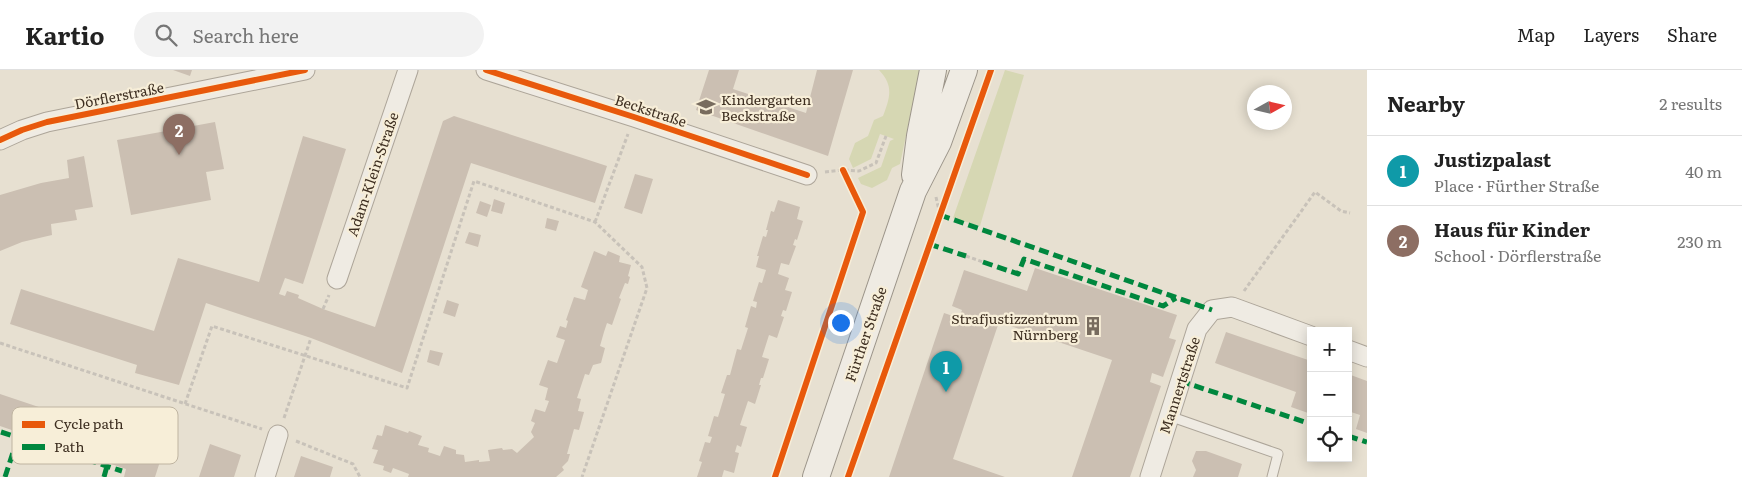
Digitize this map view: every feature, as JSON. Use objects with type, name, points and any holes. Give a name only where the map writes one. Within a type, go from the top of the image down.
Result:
[{"type":"main road","name":"Fürther Straße","points":[[816,477],[926,191],[938,142],[946,75]]},
{"type":"street","name":"Dörflerstraße","points":[[0,140],[47,122],[305,70]]},
{"type":"street","name":"Adam-Klein-Straße","points":[[337,279],[408,70]]},
{"type":"street","name":"Beckstraße","points":[[486,70],[807,175]]},
{"type":"street","points":[[1232,308],[1307,335]]},
{"type":"street","name":"Mannertstraße","points":[[1150,477],[1197,329],[1212,310],[1232,308]]},
{"type":"street","points":[[1352,351],[1367,357]]},
{"type":"street","points":[[264,477],[278,435]]},
{"type":"lane","points":[[1169,416],[1278,454],[1272,477]]},
{"type":"path","points":[[595,222],[634,117]]},
{"type":"path","points":[[843,170],[859,172],[876,163],[886,136]]},
{"type":"path","points":[[185,404],[212,326],[407,388],[474,181],[595,222],[642,266],[647,288],[582,477]]},
{"type":"path","points":[[926,191],[936,198],[940,216]]},
{"type":"path","points":[[1232,308],[1315,192],[1341,211],[1350,212]]},
{"type":"path","points":[[966,256],[983,262]]},
{"type":"path","points":[[278,435],[311,338]]},
{"type":"path","points":[[0,343],[278,435],[354,464],[360,477]]},
{"type":"green space","points":[[879,70],[920,70],[900,164],[892,168],[887,180],[872,188],[861,184],[858,178],[881,167],[890,141],[894,139],[880,134],[871,159],[853,168],[849,159],[855,143],[868,136],[874,120],[883,116],[889,97],[889,87]]},
{"type":"green space","points":[[1005,70],[1024,75],[980,226],[953,218]]},
{"type":"building","points":[[173,70],[192,70],[190,76]]},
{"type":"building","points":[[709,70],[739,70],[733,89],[806,113],[817,70],[853,70],[828,156],[696,110]]},
{"type":"building","points":[[454,116],[607,166],[595,203],[471,163],[402,373],[311,338],[206,303],[179,385],[135,373],[137,365],[10,324],[21,289],[154,331],[178,258],[259,282],[303,136],[346,149],[303,284],[285,278],[279,294],[285,296],[287,291],[299,295],[298,298],[323,309],[375,327],[443,121]]},
{"type":"building","points":[[215,122],[224,169],[206,172],[211,200],[131,215],[117,140]]},
{"type":"building","points":[[84,156],[93,207],[75,210],[77,220],[51,224],[52,235],[22,242],[0,251],[0,195],[41,183],[69,178],[67,160]]},
{"type":"building","points":[[635,174],[653,179],[642,214],[624,208]]},
{"type":"building","points":[[494,199],[505,203],[502,214],[491,211]]},
{"type":"building","points":[[778,200],[800,207],[797,219],[803,221],[797,240],[795,239],[793,245],[796,246],[789,265],[781,263],[778,274],[789,278],[785,290],[792,292],[786,311],[783,310],[781,316],[784,317],[777,338],[769,335],[762,357],[769,359],[763,378],[761,378],[759,385],[761,385],[755,404],[748,401],[740,425],[747,427],[741,447],[737,445],[735,452],[739,453],[734,473],[724,470],[722,477],[697,477],[702,462],[699,461],[705,442],[710,443],[712,437],[708,436],[714,416],[718,417],[725,394],[721,393],[727,375],[730,375],[737,349],[741,350],[748,328],[745,327],[751,306],[756,308],[757,302],[753,301],[759,282],[762,283],[766,270],[756,267],[759,256],[757,256],[763,236],[766,237],[771,211],[774,212]]},
{"type":"building","points":[[480,201],[491,205],[487,217],[476,213]]},
{"type":"building","points":[[547,218],[559,221],[556,231],[545,228]]},
{"type":"building","points":[[469,232],[481,235],[478,247],[465,243]]},
{"type":"building","points":[[594,251],[606,256],[608,251],[620,256],[619,262],[631,265],[628,276],[630,277],[628,284],[625,283],[619,298],[621,299],[612,325],[607,323],[600,346],[605,348],[601,363],[593,365],[589,375],[585,374],[577,398],[581,399],[578,411],[584,412],[579,430],[574,429],[567,454],[570,454],[568,461],[562,467],[564,470],[556,477],[408,477],[409,474],[393,468],[391,473],[383,470],[384,466],[373,463],[378,450],[372,449],[377,435],[382,436],[385,425],[422,436],[418,445],[429,448],[428,452],[440,456],[444,446],[456,450],[456,454],[464,455],[465,462],[490,461],[488,450],[512,449],[517,453],[534,437],[531,432],[535,423],[531,421],[535,409],[545,412],[549,401],[545,400],[548,388],[539,385],[548,360],[557,363],[565,340],[556,337],[560,326],[566,328],[568,321],[566,320],[574,297],[585,300],[588,290],[581,287]]},
{"type":"building","points":[[1035,268],[1177,315],[1169,338],[1176,340],[1163,377],[1152,373],[1150,382],[1161,386],[1130,477],[1072,477],[1112,360],[999,322],[953,459],[1005,477],[889,477],[944,313],[959,318],[962,310],[952,306],[964,270],[1027,291]]},
{"type":"building","points":[[447,300],[459,304],[455,317],[443,313]]},
{"type":"building","points":[[1226,332],[1307,360],[1307,413],[1291,407],[1296,392],[1215,363]]},
{"type":"building","points":[[430,350],[443,353],[439,366],[427,362]]},
{"type":"building","points":[[1352,375],[1367,381],[1367,433],[1356,429],[1360,415],[1352,412]]},
{"type":"building","points":[[0,394],[39,407],[12,407],[12,430],[0,426]]},
{"type":"building","points":[[210,444],[241,455],[234,477],[199,477]]},
{"type":"building","points":[[1196,451],[1206,451],[1242,464],[1238,477],[1193,477],[1196,470],[1192,461]]},
{"type":"building","points":[[301,456],[333,467],[330,477],[294,477]]},
{"type":"building","points":[[111,464],[159,464],[155,477],[124,477],[126,469]]},
{"type":"marked path","points":[[940,215],[1212,310]]},
{"type":"marked path","points":[[929,244],[966,256]]},
{"type":"marked path","points":[[983,262],[1018,274],[1024,259],[1163,306],[1176,298]]},
{"type":"marked path","points":[[1180,381],[1307,423]]},
{"type":"marked path","points":[[1,432],[12,436]]},
{"type":"marked path","points":[[1352,437],[1367,442]]},
{"type":"marked path","points":[[5,477],[12,455]]},
{"type":"marked path","points":[[100,464],[122,471]]},
{"type":"marked path","points":[[104,477],[107,466]]},
{"type":"cycle path","points":[[0,140],[47,122],[305,70]]},
{"type":"cycle path","points":[[486,70],[807,175]]},
{"type":"cycle path","points":[[848,477],[991,70]]},
{"type":"cycle path","points":[[775,477],[863,212],[843,170]]},
{"type":"place","name":"Kindergarten Beckstraße","points":[[706,107]]},
{"type":"place","name":"Haus für Kinder","points":[[179,155]]},
{"type":"place","name":"Strafjustizzentrum Nürnberg","points":[[1093,326]]},
{"type":"place","name":"Justizpalast","points":[[946,392]]}]
